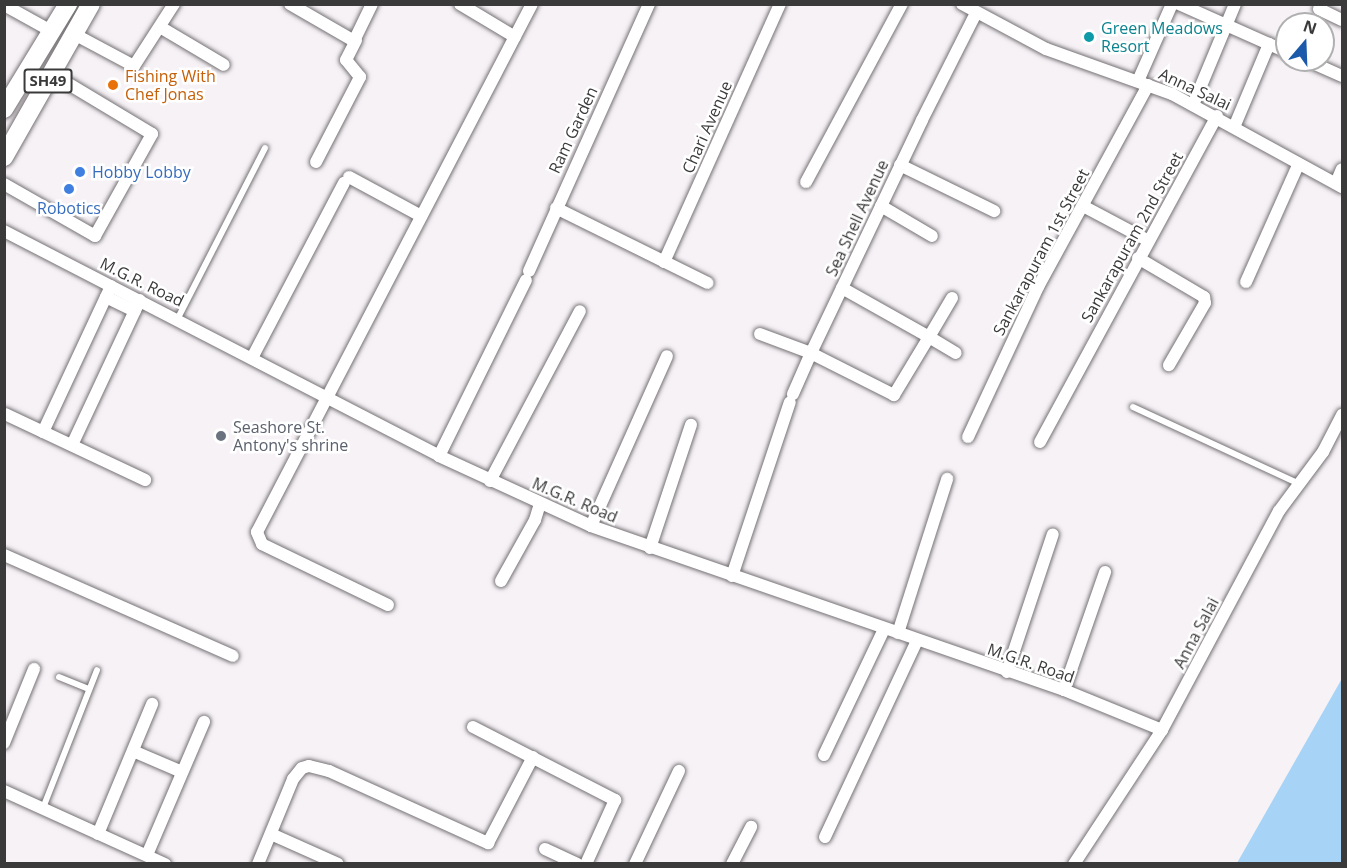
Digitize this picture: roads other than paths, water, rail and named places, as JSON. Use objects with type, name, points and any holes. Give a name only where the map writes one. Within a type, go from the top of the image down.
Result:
[{"type":"main road","name":"SH49","points":[[4,109],[68,4]]},
{"type":"main road","name":"SH49","points":[[4,157],[91,4]]},
{"type":"street","points":[[20,4],[54,27]]},
{"type":"street","points":[[74,34],[134,66],[174,4]]},
{"type":"street","points":[[290,4],[356,40]]},
{"type":"street","points":[[316,162],[360,77],[346,64],[372,4]]},
{"type":"street","points":[[460,4],[515,37]]},
{"type":"street","points":[[388,605],[262,544],[257,537],[532,4]]},
{"type":"street","name":"Ram Garden","points":[[439,456],[527,276],[649,4]]},
{"type":"street","name":"Chari Avenue","points":[[664,262],[780,4]]},
{"type":"street","points":[[806,182],[902,4]]},
{"type":"street","name":"Anna Salai","points":[[962,4],[1046,49],[1143,83],[1217,116],[1298,165],[1339,185]]},
{"type":"street","name":"Sankarapuram 1st Street","points":[[968,437],[1038,287],[1083,206],[1143,83],[1172,4]]},
{"type":"street","points":[[1179,4],[1275,47]]},
{"type":"street","points":[[1193,105],[1235,4]]},
{"type":"street","points":[[4,5],[54,27]]},
{"type":"street","points":[[1319,9],[1342,20]]},
{"type":"street","name":"Sea Shell Avenue","points":[[732,576],[792,398],[810,353],[976,13]]},
{"type":"street","points":[[160,27],[224,65]]},
{"type":"street","points":[[1235,125],[1269,44]]},
{"type":"street","points":[[4,184],[95,236],[152,134],[52,74]]},
{"type":"street","name":"Sankarapuram 2nd Street","points":[[1040,442],[1147,240],[1217,116]]},
{"type":"street","points":[[900,165],[994,211]]},
{"type":"street","points":[[1246,282],[1298,165]]},
{"type":"street","points":[[1339,185],[1342,169]]},
{"type":"street","points":[[252,358],[346,180],[421,216]]},
{"type":"street","points":[[881,206],[932,236]]},
{"type":"street","points":[[1083,206],[1147,240]]},
{"type":"street","points":[[556,208],[708,283]]},
{"type":"street","name":"M.G.R. Road","points":[[4,231],[108,292],[178,318],[439,456],[591,526],[1064,690],[1162,730]]},
{"type":"street","points":[[1138,258],[1204,297],[1169,365]]},
{"type":"street","points":[[842,288],[956,353]]},
{"type":"street","points":[[43,432],[108,292]]},
{"type":"street","points":[[760,334],[810,353],[894,395],[952,298]]},
{"type":"street","points":[[72,445],[138,305]]},
{"type":"street","points":[[490,481],[580,311]]},
{"type":"street","points":[[591,526],[667,356]]},
{"type":"street","points":[[4,414],[145,480]]},
{"type":"street","name":"Anna Salai","points":[[1074,864],[1162,730],[1279,511],[1300,484],[1342,415]]},
{"type":"street","points":[[650,548],[691,425]]},
{"type":"street","points":[[898,633],[947,479]]},
{"type":"street","points":[[501,581],[535,520],[540,504]]},
{"type":"street","points":[[1007,672],[1053,534]]},
{"type":"street","points":[[4,555],[233,656]]},
{"type":"street","points":[[1064,690],[1105,572]]},
{"type":"street","points":[[824,754],[884,629]]},
{"type":"street","points":[[825,837],[916,640]]},
{"type":"street","points":[[4,743],[34,669]]},
{"type":"street","points":[[98,834],[152,704]]},
{"type":"street","points":[[147,855],[204,722]]},
{"type":"street","points":[[473,727],[615,800],[586,864]]},
{"type":"street","points":[[133,751],[182,772]]},
{"type":"street","points":[[258,864],[293,778],[309,766],[329,771],[488,843],[533,757]]},
{"type":"street","points":[[635,864],[679,771]]},
{"type":"street","points":[[4,791],[165,864]]},
{"type":"street","points":[[732,864],[751,827]]},
{"type":"street","points":[[271,834],[338,864]]},
{"type":"street","points":[[545,849],[577,864]]},
{"type":"lane","points":[[178,318],[265,148]]},
{"type":"lane","points":[[1133,407],[1300,484]]},
{"type":"lane","points":[[43,808],[97,670]]},
{"type":"lane","points":[[59,677],[89,689]]},
{"type":"water","points":[[1342,678],[1342,863],[1237,863],[1340,682]]},
{"type":"place","name":"Green Meadows Resort","points":[[1089,37]]},
{"type":"place","name":"Fishing With Chef Jonas","points":[[113,85]]},
{"type":"place","name":"Hobby Lobby","points":[[80,172]]},
{"type":"place","name":"Robotics","points":[[69,189]]},
{"type":"place","name":"Seashore St. Antony's shrine","points":[[221,436]]}]
